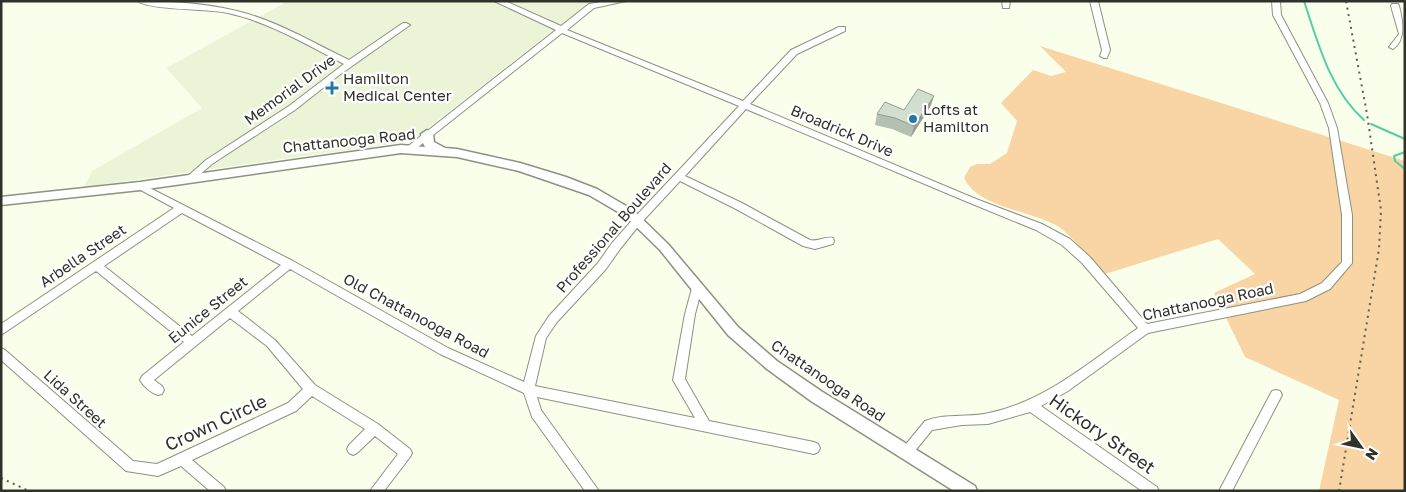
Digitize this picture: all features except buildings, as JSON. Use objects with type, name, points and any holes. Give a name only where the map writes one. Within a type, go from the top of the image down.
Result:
[{"type":"main road","points":[[427,134],[427,141],[430,145],[442,151]]},
{"type":"main road","name":"Chattanooga Road","points":[[1,201],[140,186],[379,151],[410,149],[483,157],[562,180],[594,193],[629,213],[666,249],[733,331],[772,365],[906,453]]},
{"type":"main road","points":[[906,453],[969,491]]},
{"type":"street","points":[[140,1],[162,5],[201,7],[242,14],[275,26],[350,64]]},
{"type":"street","name":"Broadrick Drive","points":[[498,1],[561,30],[1048,232],[1066,242],[1086,260],[1145,329]]},
{"type":"street","points":[[410,149],[592,6],[622,1]]},
{"type":"street","points":[[1094,1],[1106,50],[1104,56]]},
{"type":"street","name":"Chattanooga Road","points":[[906,453],[929,425],[962,420],[988,419],[1031,406],[1064,387],[1145,329],[1302,298],[1326,286],[1347,263],[1347,215],[1333,128],[1324,103],[1277,15],[1276,1]]},
{"type":"street","points":[[1393,47],[1404,34],[1395,6]]},
{"type":"street","name":"Memorial Drive","points":[[191,178],[209,162],[296,105],[406,25]]},
{"type":"street","name":"Professional Boulevard","points":[[593,491],[536,413],[529,390],[541,336],[553,319],[602,266],[638,220],[794,52],[811,42],[842,29]]},
{"type":"street","points":[[679,177],[739,206],[807,243],[815,245],[829,242]]},
{"type":"street","name":"Old Chattanooga Road","points":[[140,186],[289,264],[444,351],[529,390],[814,448]]},
{"type":"street","name":"Arbella Street","points":[[1,330],[182,208]]},
{"type":"street","name":"Eunice Street","points":[[158,390],[146,380],[289,264]]},
{"type":"street","points":[[96,265],[193,343]]},
{"type":"street","points":[[697,288],[690,314],[679,380],[706,427]]},
{"type":"street","points":[[231,312],[271,343],[311,389],[374,428],[406,453],[376,491]]},
{"type":"street","name":"Lida Street","points":[[1,353],[130,467]]},
{"type":"street","name":"Crown Circle","points":[[130,467],[158,470],[292,407],[311,389]]},
{"type":"street","points":[[1226,491],[1276,395]]},
{"type":"street","name":"Hickory Street","points":[[1031,406],[1153,491]]},
{"type":"street","points":[[353,449],[374,428]]},
{"type":"street","points":[[182,459],[220,491]]},
{"type":"shaded area","name":"Hamilton Medical Center","points":[[288,1],[601,1],[590,4],[552,31],[411,141],[84,187],[92,171],[202,108],[166,68]]},
{"type":"shaded area","points":[[1040,46],[1405,161],[1405,491],[1319,491],[1339,400],[1245,357],[1214,293],[1255,274],[1218,239],[1105,274],[1076,242],[1059,227],[1048,221],[994,203],[971,188],[964,178],[970,167],[977,164],[990,164],[1007,153],[1017,121],[1001,103],[1033,70],[1051,76],[1066,72]]},
{"type":"waterway","points":[[1304,1],[1326,65],[1342,95],[1364,120]]},
{"type":"waterway","points":[[1371,124],[1405,139]]},
{"type":"waterway","points":[[1405,152],[1394,156],[1395,161],[1405,169]]},
{"type":"railway","points":[[1339,491],[1379,249],[1381,210],[1367,114],[1346,1]]},
{"type":"railway","points":[[1,478],[29,491]]},
{"type":"place","name":"Hamilton Medical Center","points":[[332,88]]},
{"type":"place","name":"Lofts at Hamilton","points":[[913,119]]}]
